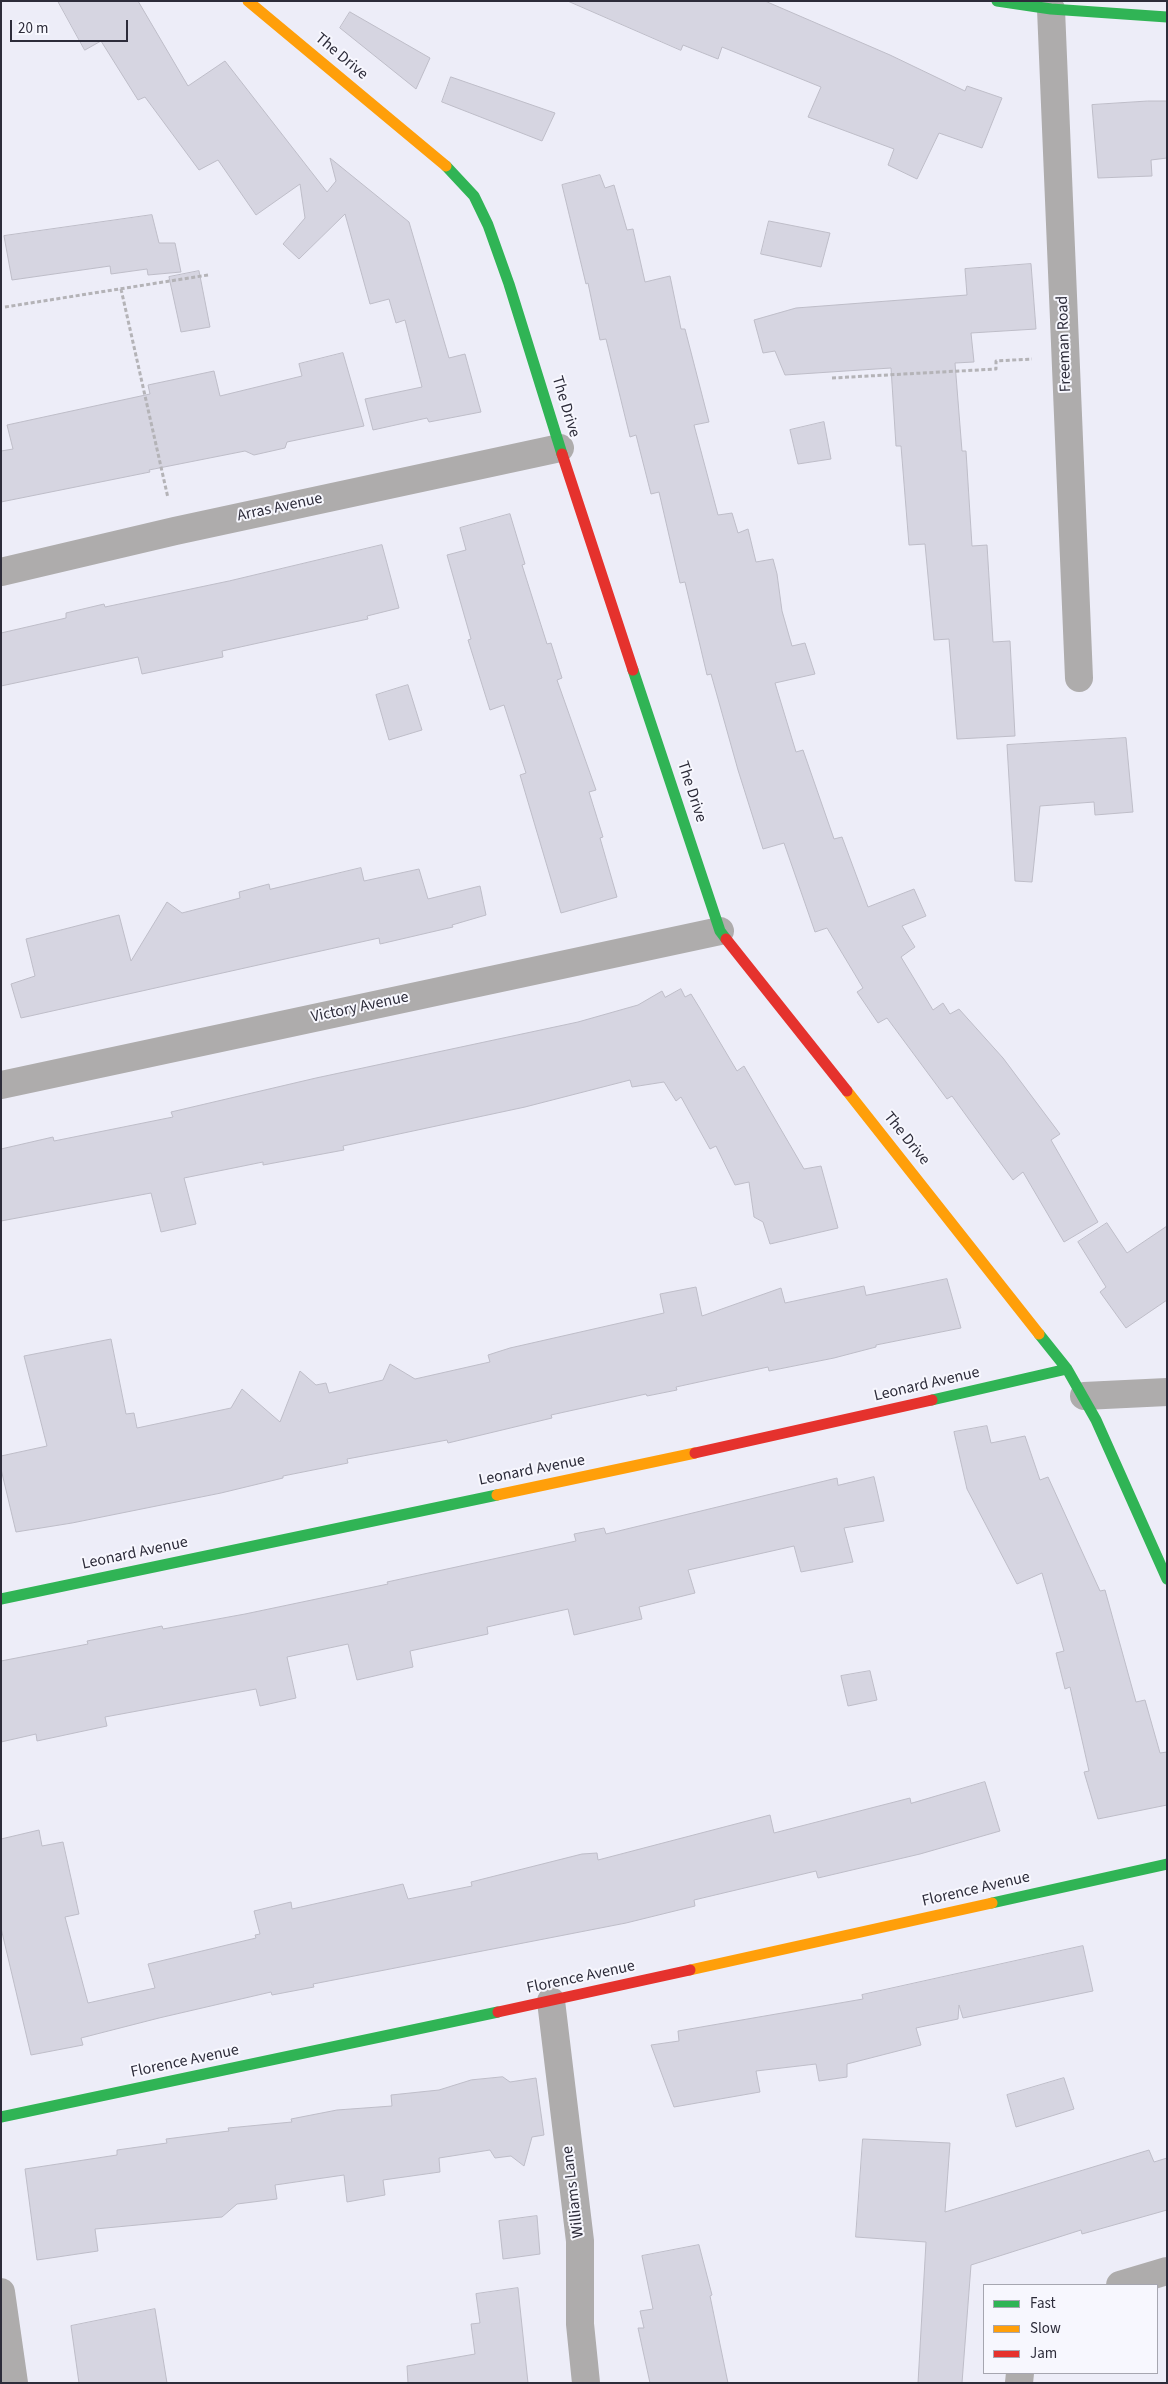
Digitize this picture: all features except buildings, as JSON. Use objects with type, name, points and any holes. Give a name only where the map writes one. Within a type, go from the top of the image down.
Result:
[{"type":"street","name":"The Drive","points":[[248,1],[445,164],[474,196],[488,225],[509,284],[560,448],[720,931],[1067,1369],[1084,1396],[1107,1442],[1167,1579]]},
{"type":"street","points":[[997,1],[1051,9],[1167,17]]},
{"type":"street","name":"Freeman Road","points":[[1051,9],[1079,678]]},
{"type":"street","name":"Arras Avenue","points":[[1,572],[175,531],[560,448]]},
{"type":"street","name":"Victory Avenue","points":[[1,1085],[720,931]]},
{"type":"street","name":"Leonard Avenue","points":[[1,1599],[604,1473],[908,1407],[1067,1369]]},
{"type":"street","points":[[1084,1396],[1167,1392]]},
{"type":"street","name":"Florence Avenue","points":[[1,2117],[551,2001],[1167,1864]]},
{"type":"street","name":"Williams Lane","points":[[551,2001],[580,2241],[580,2324],[586,2383]]},
{"type":"street","points":[[1123,2284],[1167,2271]]},
{"type":"street","points":[[1,2292],[14,2383]]},
{"type":"path","points":[[5,308],[208,276]]},
{"type":"path","points":[[121,289],[175,531]]},
{"type":"path","points":[[832,378],[996,369],[996,361],[1065,357]]},
{"type":"traffic: fast","points":[[997,1],[1051,9],[1167,17]]},
{"type":"traffic: fast","points":[[446,166],[474,196],[488,225],[509,284],[562,454]]},
{"type":"traffic: fast","points":[[633,670],[720,931],[726,939]]},
{"type":"traffic: fast","points":[[1039,1334],[1067,1369],[1096,1420],[1167,1579]]},
{"type":"traffic: fast","points":[[932,1400],[1067,1369]]},
{"type":"traffic: fast","points":[[1,1599],[497,1495]]},
{"type":"traffic: fast","points":[[992,1903],[1167,1864]]},
{"type":"traffic: fast","points":[[1,2117],[498,2012]]},
{"type":"traffic: slow","points":[[248,1],[446,166]]},
{"type":"traffic: slow","points":[[847,1091],[1039,1334]]},
{"type":"traffic: slow","points":[[497,1495],[695,1453]]},
{"type":"traffic: slow","points":[[690,1970],[992,1903]]},
{"type":"traffic: jam","points":[[562,454],[633,670]]},
{"type":"traffic: jam","points":[[726,939],[847,1091]]},
{"type":"traffic: jam","points":[[695,1453],[932,1400]]},
{"type":"traffic: jam","points":[[498,2012],[690,1970]]}]
